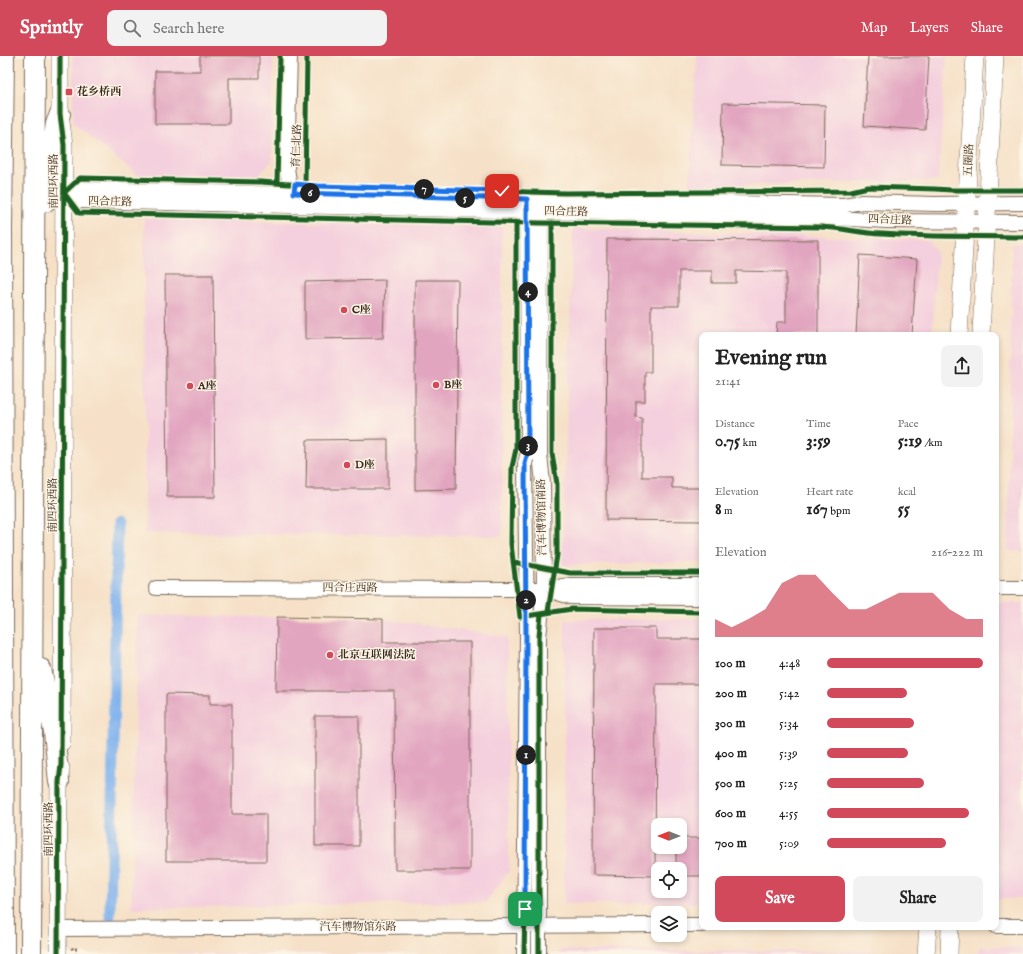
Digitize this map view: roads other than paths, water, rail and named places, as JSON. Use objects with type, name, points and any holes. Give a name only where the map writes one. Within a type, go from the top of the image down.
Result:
[{"type":"highway","points":[[4,56],[1,231],[4,954]]},
{"type":"highway","name":"南四环西路","points":[[31,954],[35,56]]},
{"type":"highway","points":[[34,284],[43,229],[45,200],[56,124],[60,114]]},
{"type":"highway","points":[[33,628],[54,732],[59,782]]},
{"type":"main road","name":"南四环西路","points":[[60,56],[60,114],[64,145],[64,193],[62,765],[59,782],[58,928],[64,952]]},
{"type":"main road","name":"五圈路","points":[[959,332],[975,56]]},
{"type":"main road","name":"五圈路","points":[[981,332],[995,56]]},
{"type":"main road","points":[[926,954],[928,930]]},
{"type":"main road","points":[[949,954],[950,930]]},
{"type":"street","name":"育仁北路","points":[[290,56],[287,168],[292,197]]},
{"type":"street","name":"育仁北路","points":[[292,197],[297,169],[299,56]]},
{"type":"street","name":"四合庄路","points":[[64,193],[80,189],[534,205],[811,216],[886,221],[1023,222]]},
{"type":"street","name":"四合庄路","points":[[534,205],[844,205],[862,202],[966,204],[1023,203]]},
{"type":"street","name":"汽车博物馆南路","points":[[524,954],[526,589],[525,463],[528,453],[534,205]]},
{"type":"street","name":"汽车博物馆南路","points":[[534,205],[540,454],[543,484],[544,589],[539,637],[539,954]]},
{"type":"street","name":"四合庄西路","points":[[156,588],[544,589],[571,585],[699,585]]},
{"type":"street","points":[[999,588],[1023,588]]},
{"type":"street","name":"四合庄西路","points":[[544,589],[571,597],[699,598]]},
{"type":"street","name":"汽车博物馆东路","points":[[58,928],[651,925]]},
{"type":"street","points":[[687,926],[699,926]]},
{"type":"street","points":[[999,926],[1023,926]]},
{"type":"waterway","points":[[110,916],[117,524]]},
{"type":"place","name":"花乡桥西","points":[[69,92]]},
{"type":"place","name":"C座","points":[[344,310]]},
{"type":"place","name":"B座","points":[[436,385]]},
{"type":"place","name":"A座","points":[[190,386]]},
{"type":"place","name":"D座","points":[[347,465]]},
{"type":"place","name":"北京互联网法院","points":[[330,655]]}]
